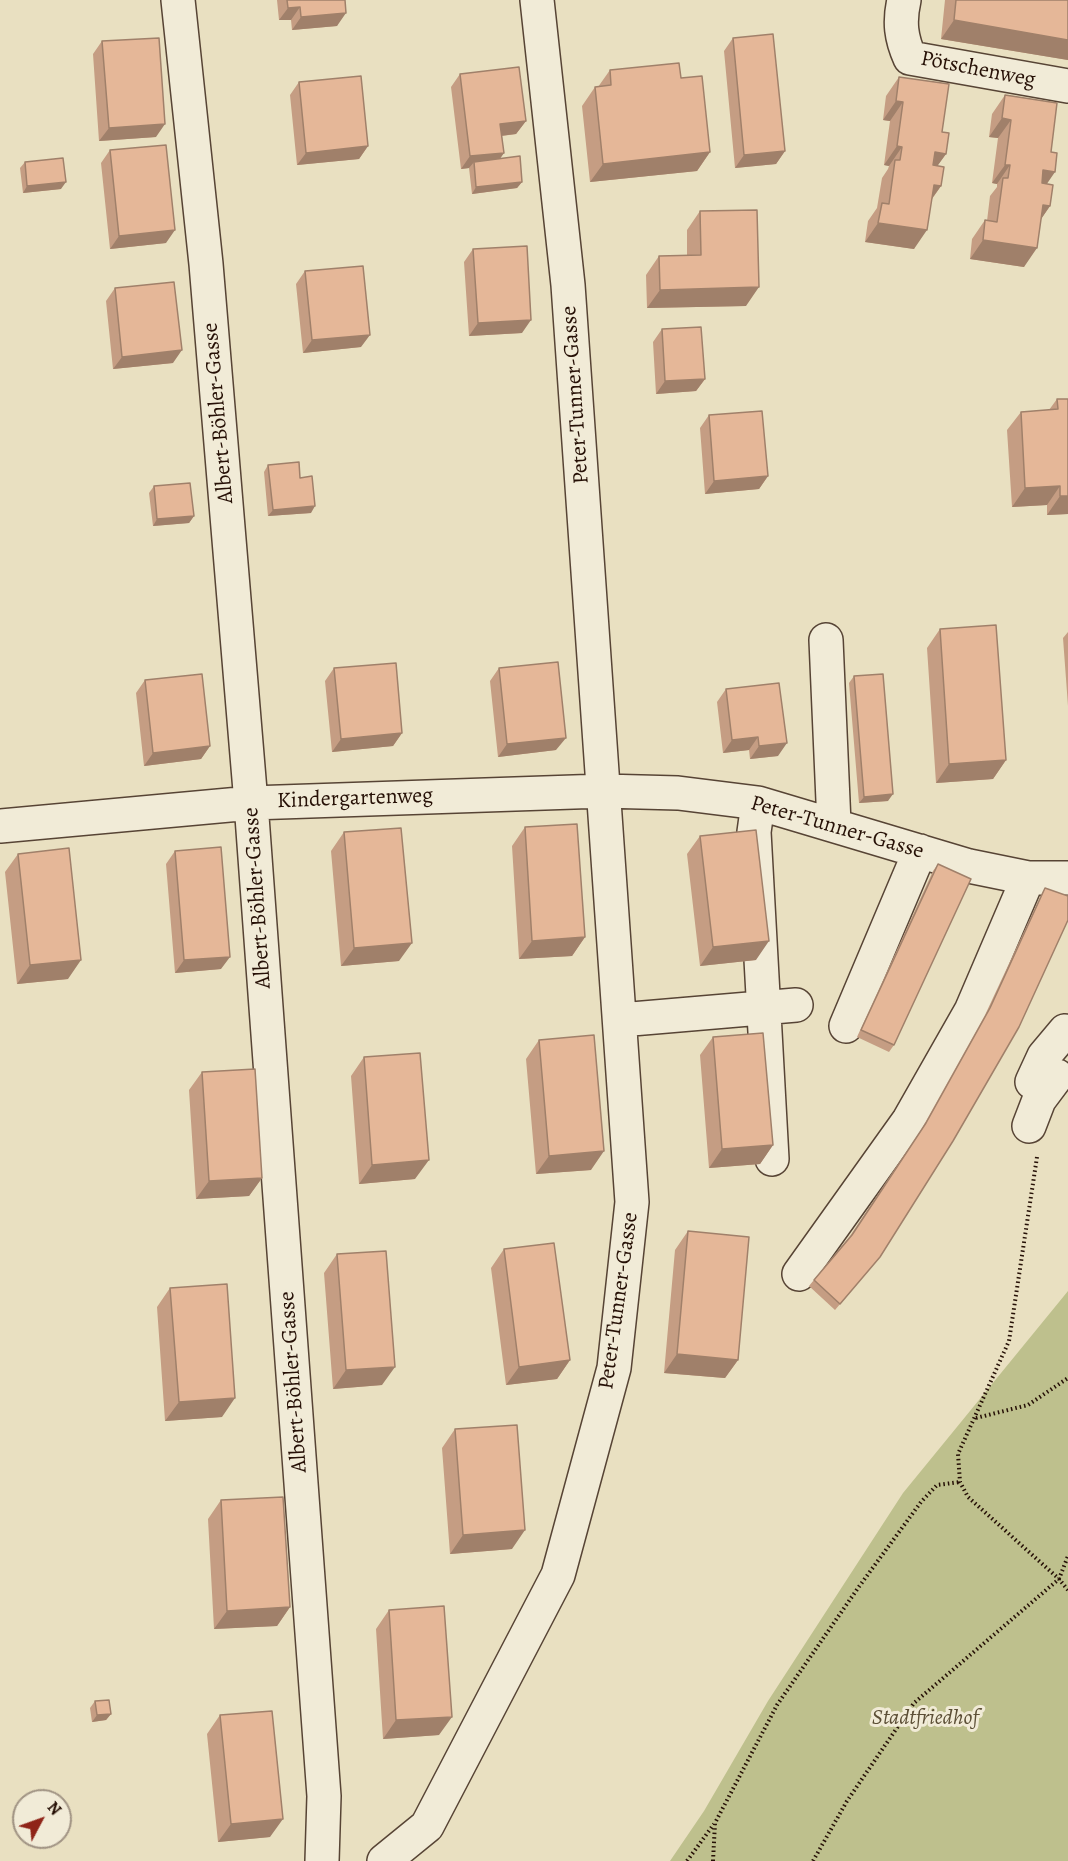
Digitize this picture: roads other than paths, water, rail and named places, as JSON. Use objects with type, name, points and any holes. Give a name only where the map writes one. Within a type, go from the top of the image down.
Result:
[{"type":"street","name":"Albert-Böhler-Gasse","points":[[178,0],[207,264],[251,803],[324,1796],[322,1861]]},
{"type":"street","name":"Peter-Tunner-Gasse","points":[[384,1861],[427,1826],[558,1575],[614,1368],[632,1202],[568,285],[537,0]]},
{"type":"street","name":"Pötschenweg","points":[[903,0],[902,40],[910,58],[1068,86]]},
{"type":"street","points":[[826,640],[834,824]]},
{"type":"street","name":"Kindergartenweg","points":[[0,826],[251,803],[603,791]]},
{"type":"street","name":"Peter-Tunner-Gasse","points":[[603,791],[678,793],[758,803],[969,866],[1028,878],[1068,878]]},
{"type":"street","points":[[758,803],[754,832],[772,1159]]},
{"type":"street","points":[[846,1026],[920,851]]},
{"type":"street","points":[[799,1274],[909,1120],[971,1011],[1028,878]]},
{"type":"street","points":[[620,1020],[796,1005]]},
{"type":"street","points":[[1034,1140],[1044,1079],[1044,1056],[1065,1031]]},
{"type":"park label","name":"Stadtfriedhof","points":[[925,1719]]}]
